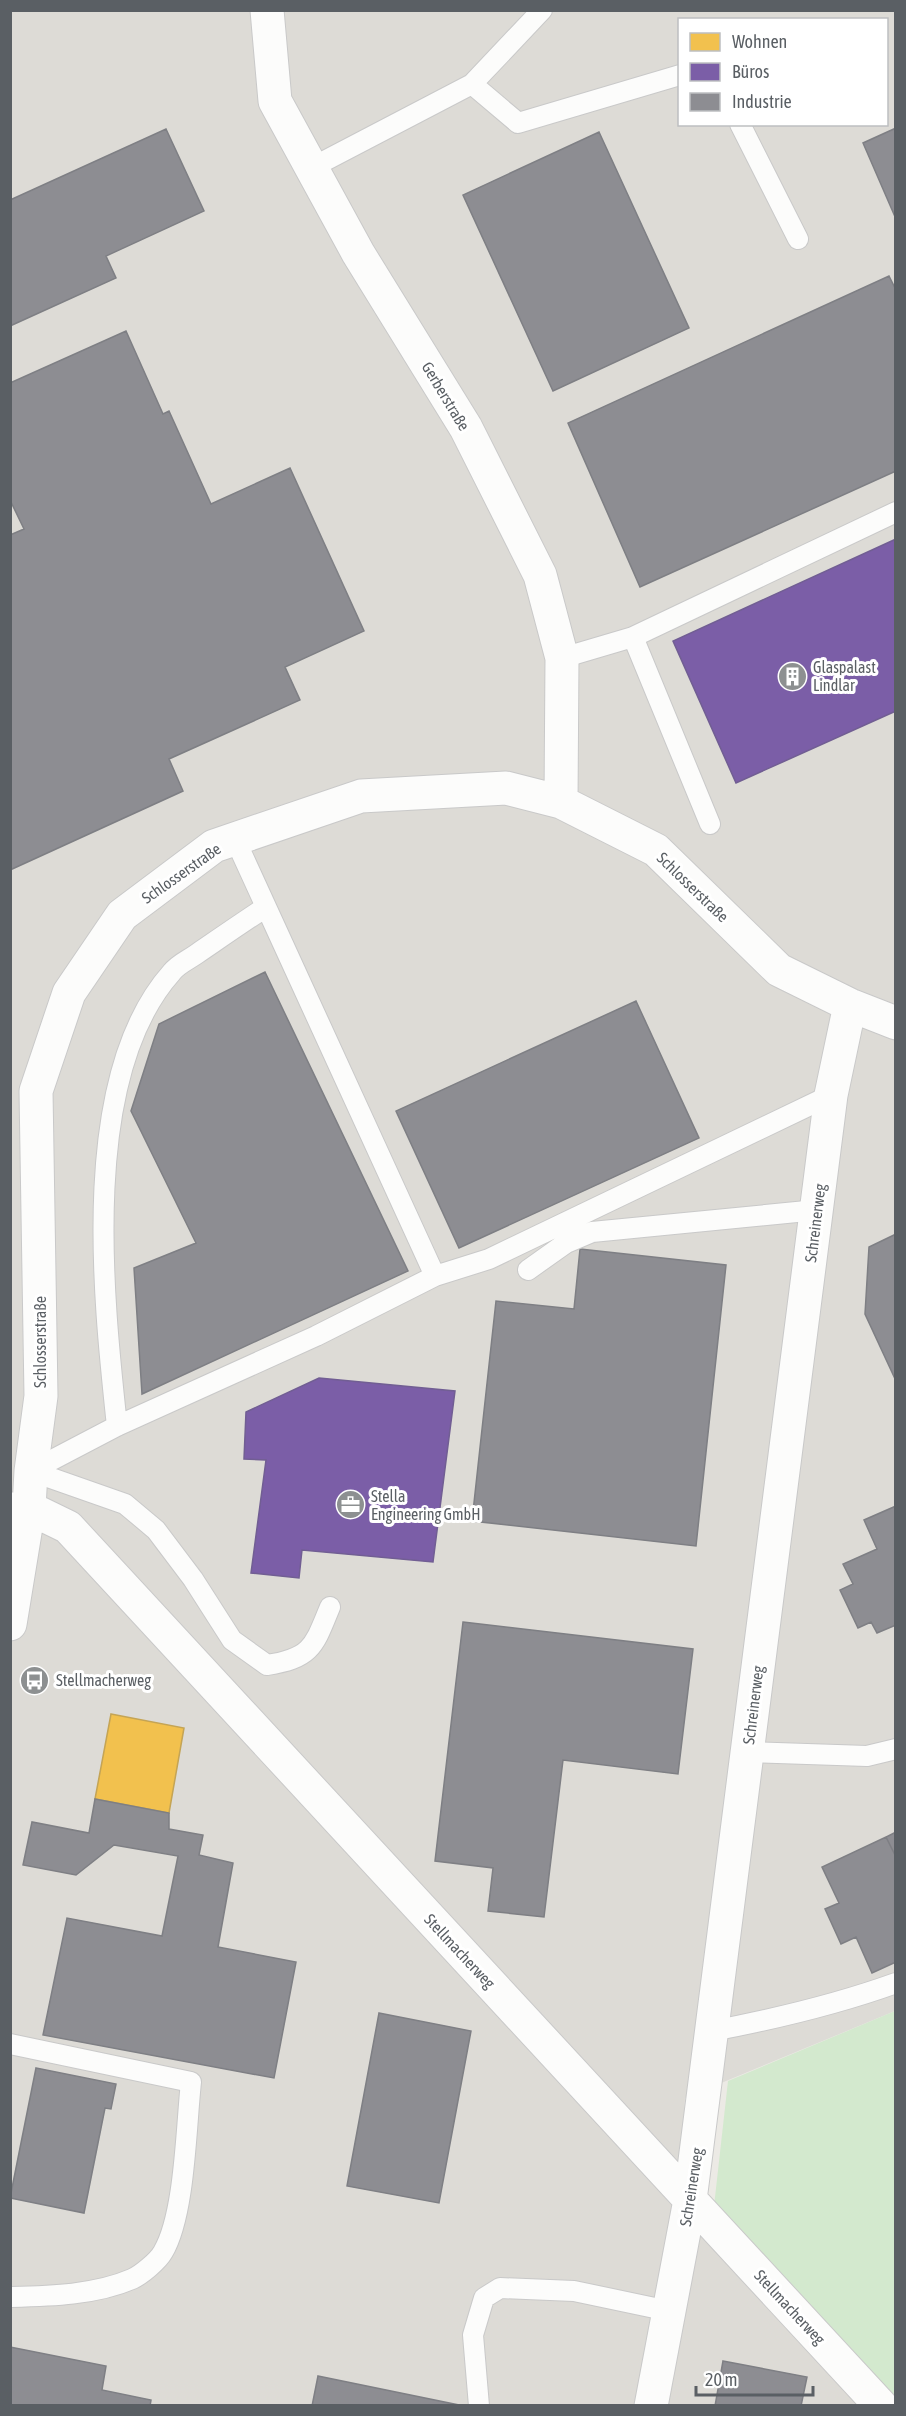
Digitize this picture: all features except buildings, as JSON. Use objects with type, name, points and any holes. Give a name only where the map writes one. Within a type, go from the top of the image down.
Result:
[{"type":"street","name":"Gerberstraße","points":[[267,10],[275,101],[358,253],[466,428],[540,575],[562,658],[561,802]]},
{"type":"street","name":"Schlosserstraße","points":[[10,1624],[20,1508],[31,1472],[41,1396],[23,1090],[69,993],[122,915],[214,846],[361,796],[506,788],[561,802],[656,850],[779,970],[850,1005],[896,1023]]},
{"type":"street","name":"Schreinerweg","points":[[651,2406],[690,2200],[831,1095],[850,1005]]},
{"type":"street","name":"Stellmacherweg","points":[[20,1508],[68,1527],[881,2406]]},
{"type":"lane","points":[[311,168],[472,84],[542,10]]},
{"type":"lane","points":[[472,84],[518,123],[678,76]]},
{"type":"lane","points":[[741,126],[798,239]]},
{"type":"lane","points":[[562,658],[633,637],[896,512]]},
{"type":"lane","points":[[633,637],[710,824]]},
{"type":"lane","points":[[235,839],[435,1276]]},
{"type":"lane","points":[[117,1426],[111,1369],[104,1228],[109,1140],[117,1087],[136,1025],[173,970],[266,907]]},
{"type":"lane","points":[[31,1472],[117,1426],[316,1336],[435,1276],[489,1259],[831,1095]]},
{"type":"lane","points":[[528,1270],[566,1243],[592,1232],[817,1210]]},
{"type":"lane","points":[[31,1472],[125,1504],[156,1530],[193,1579],[232,1640],[267,1665],[290,1661],[315,1644],[330,1607]]},
{"type":"lane","points":[[747,1752],[867,1756],[896,1749]]},
{"type":"lane","points":[[712,2031],[783,2018],[848,2000],[896,1983]]},
{"type":"lane","points":[[10,2044],[191,2082],[176,2218],[162,2254],[135,2278],[110,2287],[84,2292],[10,2297]]},
{"type":"lane","points":[[479,2406],[473,2335],[484,2298],[500,2288],[574,2290],[669,2311]]},
{"type":"shaded area","points":[[11,11],[895,11],[895,2011],[685,2098],[680,2175],[885,2405],[11,2406]]},
{"type":"green space","points":[[895,2011],[895,2404],[714,2206],[728,2081]]},
{"type":"place","name":"Glaspalast Lindlar","points":[[792,676]]},
{"type":"place","name":"Stella Engineering GmbH","points":[[350,1505]]},
{"type":"place","name":"Stellmacherweg","points":[[35,1680]]}]
